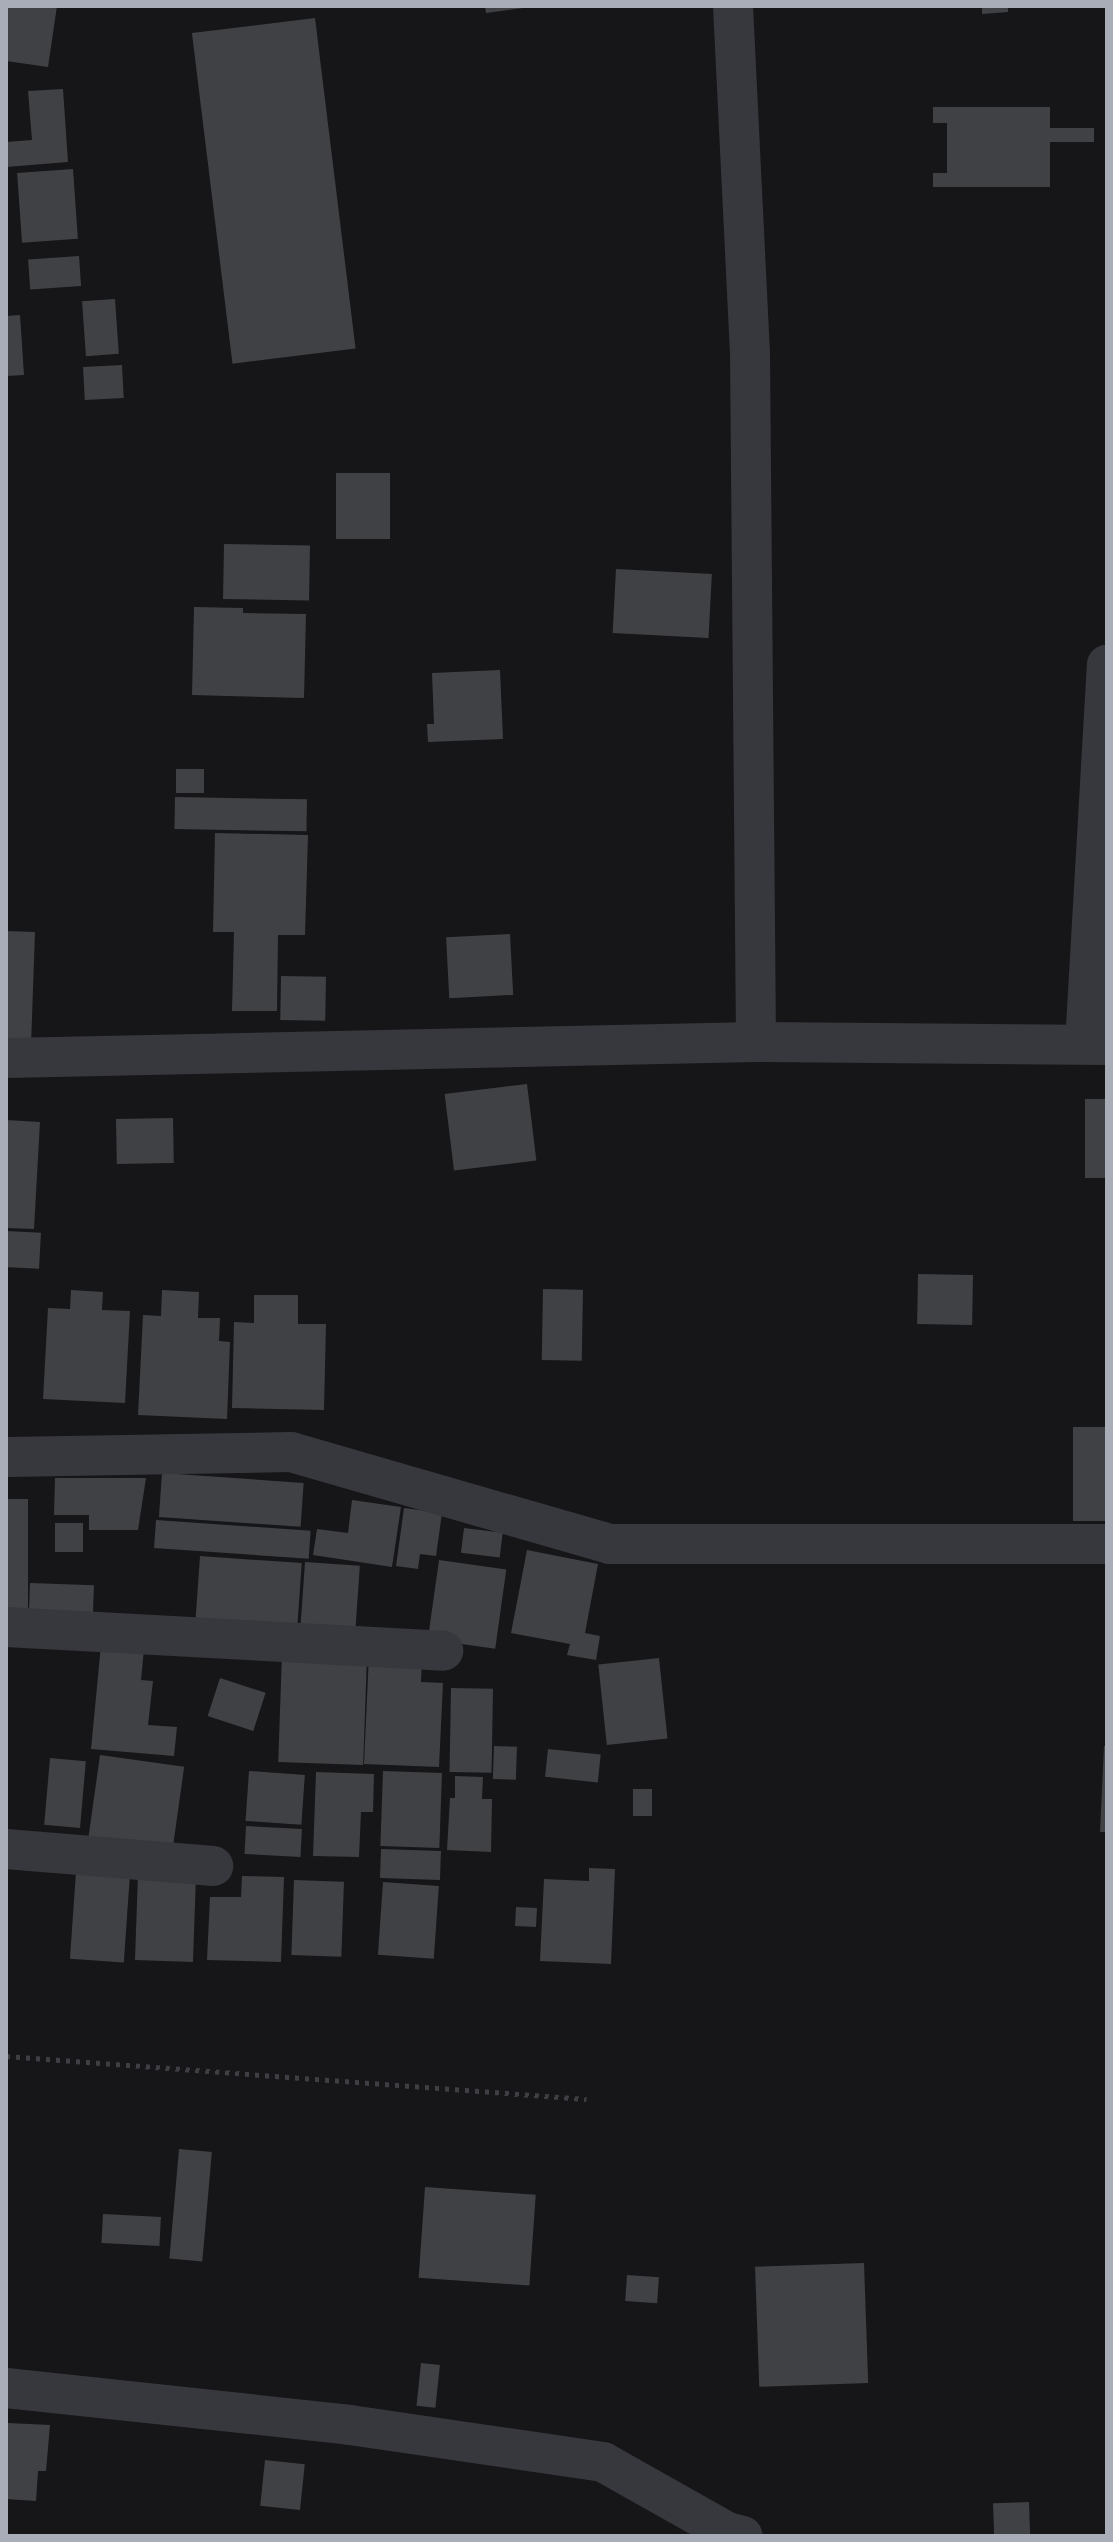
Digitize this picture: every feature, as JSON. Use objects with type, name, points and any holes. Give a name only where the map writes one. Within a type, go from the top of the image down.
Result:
[{"type":"street","points":[[733,6],[750,354],[756,1042]]},
{"type":"street","points":[[6,1058],[756,1042],[1096,1044],[1107,665]]},
{"type":"street","points":[[6,1457],[291,1452],[610,1544],[1107,1544]]},
{"type":"street","points":[[6,1627],[443,1651]]},
{"type":"street","points":[[6,1849],[213,1866]]},
{"type":"street","points":[[6,2388],[350,2425],[603,2462],[727,2532],[743,2536]]},
{"type":"path","points":[[6,2056],[586,2099]]},
{"type":"building","points":[[6,6],[57,6],[48,67],[6,61]]},
{"type":"building","points":[[485,6],[523,6],[523,8],[486,13]]},
{"type":"building","points":[[982,6],[1008,6],[1008,12],[982,14]]},
{"type":"building","points":[[315,18],[356,349],[233,364],[192,33]]},
{"type":"building","points":[[63,89],[68,162],[6,167],[6,142],[32,140],[28,91]]},
{"type":"building","points":[[933,107],[1050,107],[1050,128],[1094,128],[1094,142],[1050,142],[1050,187],[933,187],[933,173],[947,173],[947,123],[933,123]]},
{"type":"building","points":[[73,169],[78,239],[22,243],[17,173]]},
{"type":"building","points":[[79,256],[81,286],[30,289],[28,260]]},
{"type":"building","points":[[115,299],[119,354],[86,356],[82,301]]},
{"type":"building","points":[[20,315],[24,375],[6,376],[6,316]]},
{"type":"building","points":[[122,365],[124,398],[85,400],[83,367]]},
{"type":"building","points":[[336,473],[390,473],[390,539],[336,539]]},
{"type":"building","points":[[224,544],[310,546],[309,600],[223,599]]},
{"type":"building","points":[[616,569],[712,574],[709,638],[613,633]]},
{"type":"building","points":[[194,607],[243,608],[243,613],[306,614],[304,698],[192,695]]},
{"type":"building","points":[[500,670],[503,739],[428,742],[427,724],[434,724],[432,673]]},
{"type":"building","points":[[176,769],[204,769],[204,793],[176,793]]},
{"type":"building","points":[[175,797],[307,799],[306,831],[174,829]]},
{"type":"building","points":[[215,833],[308,835],[305,935],[278,935],[277,1011],[232,1011],[234,932],[213,932]]},
{"type":"building","points":[[6,931],[35,932],[31,1044],[6,1043]]},
{"type":"building","points":[[510,934],[513,995],[449,998],[446,937]]},
{"type":"building","points":[[281,976],[326,977],[325,1021],[280,1020]]},
{"type":"building","points":[[527,1084],[536,1160],[454,1171],[445,1094]]},
{"type":"building","points":[[1085,1099],[1107,1099],[1107,1178],[1085,1178]]},
{"type":"building","points":[[173,1118],[174,1163],[117,1164],[116,1119]]},
{"type":"building","points":[[6,1120],[40,1122],[34,1229],[6,1228]]},
{"type":"building","points":[[6,1231],[41,1233],[39,1269],[6,1267]]},
{"type":"building","points":[[918,1274],[973,1275],[972,1325],[917,1324]]},
{"type":"building","points":[[543,1289],[583,1290],[582,1361],[542,1360]]},
{"type":"building","points":[[71,1290],[103,1292],[102,1310],[130,1311],[125,1403],[43,1399],[48,1308],[70,1309]]},
{"type":"building","points":[[162,1290],[199,1292],[198,1318],[220,1318],[219,1341],[230,1342],[227,1419],[138,1415],[143,1315],[161,1316]]},
{"type":"building","points":[[254,1295],[298,1295],[298,1324],[326,1324],[324,1410],[232,1408],[234,1322],[254,1323]]},
{"type":"building","points":[[1073,1427],[1107,1427],[1107,1521],[1073,1521]]},
{"type":"building","points":[[162,1473],[304,1483],[301,1527],[159,1517]]},
{"type":"building","points":[[55,1478],[146,1478],[138,1530],[89,1530],[89,1515],[54,1515]]},
{"type":"building","points":[[6,1499],[28,1499],[28,1614],[6,1614]]},
{"type":"building","points":[[352,1500],[401,1507],[392,1567],[313,1555],[317,1529],[348,1533]]},
{"type":"building","points":[[404,1508],[442,1513],[436,1556],[420,1554],[418,1569],[396,1566]]},
{"type":"building","points":[[156,1520],[311,1531],[309,1559],[154,1548]]},
{"type":"building","points":[[55,1523],[83,1523],[83,1552],[55,1552]]},
{"type":"building","points":[[464,1528],[503,1533],[500,1558],[461,1553]]},
{"type":"building","points":[[527,1550],[598,1564],[585,1633],[600,1636],[596,1660],[567,1655],[570,1644],[511,1633]]},
{"type":"building","points":[[200,1556],[302,1563],[297,1634],[195,1627]]},
{"type":"building","points":[[439,1560],[506,1569],[495,1649],[428,1639]]},
{"type":"building","points":[[305,1562],[360,1566],[355,1631],[300,1627]]},
{"type":"building","points":[[30,1583],[94,1585],[93,1616],[29,1614]]},
{"type":"building","points":[[101,1645],[144,1649],[141,1680],[153,1681],[148,1725],[177,1727],[174,1756],[91,1749]]},
{"type":"building","points":[[282,1654],[367,1657],[363,1765],[278,1762]]},
{"type":"building","points":[[369,1654],[422,1657],[421,1682],[443,1683],[439,1767],[364,1764]]},
{"type":"building","points":[[659,1658],[667,1739],[607,1745],[598,1664]]},
{"type":"building","points":[[220,1678],[266,1693],[253,1731],[208,1716]]},
{"type":"building","points":[[451,1688],[493,1689],[492,1773],[450,1772]]},
{"type":"building","points":[[494,1746],[517,1747],[516,1780],[493,1779]]},
{"type":"building","points":[[1104,1746],[1107,1746],[1107,1832],[1100,1832]]},
{"type":"building","points":[[548,1749],[601,1755],[598,1782],[545,1777]]},
{"type":"building","points":[[100,1755],[184,1767],[172,1854],[88,1842]]},
{"type":"building","points":[[50,1758],[86,1761],[80,1828],[44,1825]]},
{"type":"building","points":[[249,1771],[305,1775],[301,1825],[246,1821]]},
{"type":"building","points":[[383,1771],[442,1773],[439,1848],[380,1846]]},
{"type":"building","points":[[316,1772],[374,1774],[373,1812],[361,1812],[359,1857],[313,1856]]},
{"type":"building","points":[[455,1776],[483,1777],[482,1799],[492,1799],[491,1852],[447,1850],[450,1798],[455,1798]]},
{"type":"building","points":[[633,1789],[652,1789],[652,1816],[633,1816]]},
{"type":"building","points":[[246,1826],[302,1829],[300,1857],[245,1854]]},
{"type":"building","points":[[381,1849],[441,1851],[440,1880],[380,1878]]},
{"type":"building","points":[[589,1868],[615,1869],[611,1964],[540,1961],[544,1879],[589,1881]]},
{"type":"building","points":[[76,1872],[130,1876],[124,1963],[70,1959]]},
{"type":"building","points":[[138,1874],[196,1876],[193,1962],[135,1960]]},
{"type":"building","points":[[242,1876],[284,1877],[281,1962],[207,1960],[210,1897],[241,1897]]},
{"type":"building","points":[[294,1880],[344,1882],[341,1957],[291,1955]]},
{"type":"building","points":[[383,1882],[439,1886],[434,1959],[378,1955]]},
{"type":"building","points":[[516,1907],[537,1908],[536,1927],[515,1926]]},
{"type":"building","points":[[179,2149],[212,2152],[202,2261],[169,2259]]},
{"type":"building","points":[[425,2187],[536,2195],[529,2286],[419,2278]]},
{"type":"building","points":[[103,2214],[161,2217],[159,2246],[101,2243]]},
{"type":"building","points":[[864,2263],[868,2383],[759,2387],[755,2267]]},
{"type":"building","points":[[627,2275],[659,2277],[657,2303],[625,2301]]},
{"type":"building","points":[[421,2363],[440,2365],[435,2408],[417,2406]]},
{"type":"building","points":[[8,2423],[50,2425],[46,2471],[38,2471],[36,2501],[6,2499]]},
{"type":"building","points":[[265,2460],[305,2464],[300,2510],[260,2506]]},
{"type":"building","points":[[1029,2502],[1030,2536],[994,2536],[993,2503]]}]
